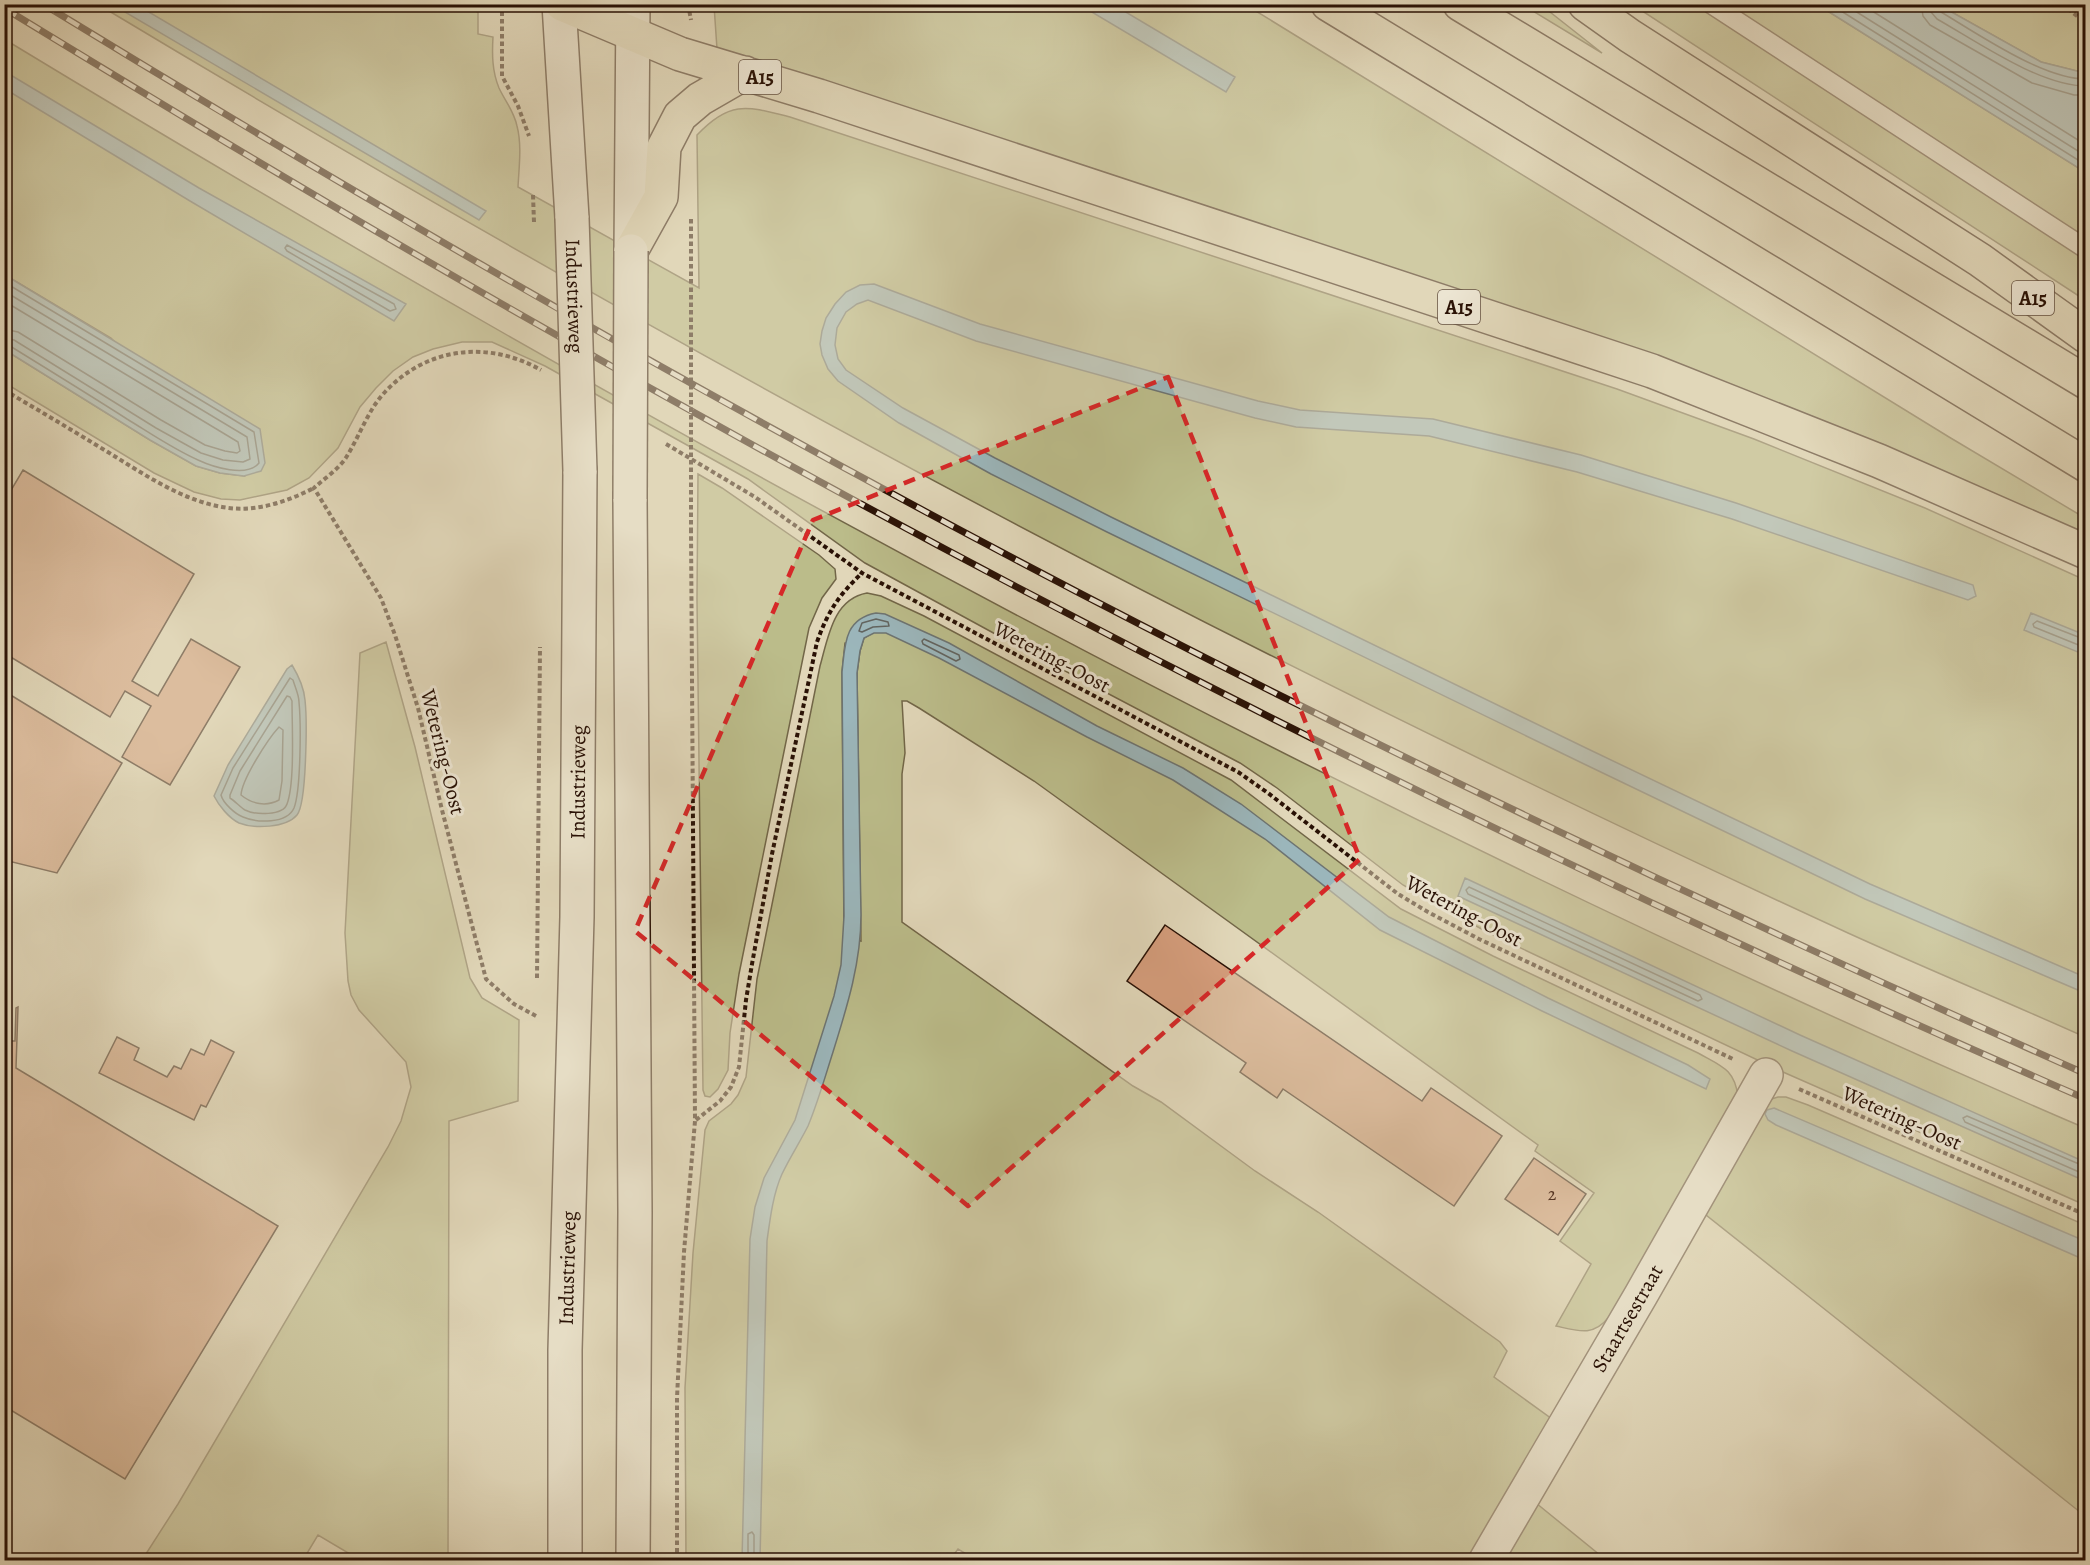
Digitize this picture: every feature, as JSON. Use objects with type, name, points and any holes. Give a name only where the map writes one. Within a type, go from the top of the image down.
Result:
[{"type":"highway","name":"A15","points":[[561,4],[633,19],[680,54],[819,96],[1653,371],[1879,461],[2085,552]]},
{"type":"highway","points":[[1328,4],[2085,465]]},
{"type":"highway","name":"A15","points":[[1460,4],[2085,382]]},
{"type":"highway","name":"A15","points":[[1585,4],[1630,36],[1980,260],[2085,336]]},
{"type":"highway","name":"A15","points":[[631,251],[661,197],[664,147],[680,116],[700,99],[745,73]]},
{"type":"main road","name":"Industrieweg","points":[[561,4],[572,218],[580,471],[577,917],[566,1350],[565,1560]]},
{"type":"main road","points":[[633,19],[630,499],[635,1200],[633,1560]]},
{"type":"main road","name":"Staartsestraat","points":[[1486,1560],[1766,1075]]},
{"type":"lane","points":[[1711,4],[2085,249]]},
{"type":"path","points":[[502,4],[502,76],[518,106],[529,135],[529,145]]},
{"type":"path","points":[[2062,4],[2085,23]]},
{"type":"path","points":[[532,185],[533,195]]},
{"type":"path","points":[[677,1560],[676,1398],[684,1252],[695,1120],[691,285]]},
{"type":"path","points":[[4,390],[154,480],[221,507],[258,507],[290,500],[314,488],[346,458],[369,415],[384,393],[420,364],[461,352],[490,351],[514,357],[544,372]]},
{"type":"path","name":"Wetering-Oost","points":[[661,441],[755,496],[862,573],[1238,772],[1398,894],[1428,912],[1479,939],[1766,1075],[2085,1215]]},
{"type":"path","name":"Wetering-Oost","points":[[314,488],[381,598],[395,635],[418,708],[486,979],[514,1004],[536,1016],[536,1004]]},
{"type":"path","points":[[695,1120],[720,1101],[731,1087],[739,1067],[746,1000],[772,854],[818,642],[834,603],[862,573]]},
{"type":"path","name":"Industrieweg","points":[[537,980],[540,636]]},
{"type":"highlighted area","points":[[1168,377],[1360,859],[968,1206],[635,931],[813,520]]},
{"type":"green space","points":[[460,4],[478,12],[478,34],[493,37],[495,75],[499,88],[514,116],[519,133],[518,187],[699,288],[697,135],[719,116],[730,111],[762,110],[790,117],[1617,389],[1754,439],[1925,508],[2085,580],[2085,1037],[1848,933],[1630,831],[1342,691],[1121,579],[678,341],[387,175],[99,5]]},
{"type":"green space","points":[[714,5],[1246,5],[1949,437],[2085,518],[2085,538],[717,49]]},
{"type":"green space","points":[[1523,5],[1541,5],[1602,53]]},
{"type":"green space","points":[[1633,5],[1818,5],[2085,172],[2085,300]]},
{"type":"green space","points":[[1939,5],[2085,5],[2085,73],[2041,62]]},
{"type":"green space","points":[[4,39],[256,190],[511,337],[767,481],[1026,620],[1287,755],[1550,884],[1816,1009],[2085,1128],[2085,1205],[1783,1072],[1489,933],[1403,885],[1277,788],[1240,763],[865,563],[748,479],[545,366],[492,342],[462,342],[433,349],[413,357],[393,371],[360,407],[338,448],[309,478],[287,490],[240,500],[221,499],[194,492],[154,473],[5,383],[5,350],[196,466],[220,473],[244,476],[111,338],[5,275]]},
{"type":"green space","points":[[698,474],[819,555],[835,569],[836,579],[822,598],[809,628],[739,974],[730,1033],[728,1070],[718,1089],[710,1097],[705,1096],[703,1090],[697,599]]},
{"type":"green space","points":[[867,593],[881,596],[924,616],[1231,780],[1401,909],[1493,956],[1698,1053],[1726,1069],[1734,1080],[1738,1097],[1609,1317],[1597,1328],[1591,1330],[1578,1331],[1556,1326],[1591,1264],[1560,1241],[1594,1193],[1535,1151],[1538,1145],[1034,781],[919,708],[907,701],[902,701],[905,753],[902,774],[902,922],[1133,1086],[1161,1102],[1255,1171],[1318,1212],[1500,1342],[1507,1351],[1494,1377],[1552,1419],[1471,1560],[976,1560],[958,1549],[950,1560],[686,1560],[685,1388],[693,1253],[705,1130],[709,1121],[731,1104],[738,1095],[746,1077],[757,979],[820,666],[829,632],[839,611],[856,597]],"holes":[[[874,632],[864,638],[857,673],[861,941],[844,938],[842,672],[845,643]]]},
{"type":"green space","points":[[386,642],[415,747],[470,978],[482,998],[519,1020],[518,1101],[449,1121],[448,1560],[360,1560],[318,1535],[303,1560],[142,1560],[178,1504],[388,1147],[401,1121],[411,1087],[406,1062],[359,1010],[351,995],[345,933],[360,653]]},
{"type":"green space","points":[[1786,1097],[1808,1105],[2085,1225],[2085,1516],[1701,1211],[1768,1100]]},
{"type":"green space","points":[[1536,1503],[1606,1560],[1503,1560]]},
{"type":"water","points":[[113,5],[137,5],[486,211],[479,220]]},
{"type":"water","points":[[1080,5],[1114,5],[1235,77],[1226,92]]},
{"type":"water","points":[[1818,5],[1939,5],[2041,62],[2085,73],[2085,172]]},
{"type":"water","points":[[4,71],[199,188],[406,304],[394,321],[5,89]]},
{"type":"water","points":[[5,275],[260,429],[265,463],[261,471],[244,476],[220,473],[196,466],[5,350]]},
{"type":"water","points":[[874,284],[980,324],[1258,401],[1300,410],[1433,419],[1581,455],[1736,503],[1973,585],[1976,596],[1968,600],[1732,519],[1577,472],[1429,436],[1296,427],[1255,418],[976,341],[868,300],[846,312],[837,328],[835,345],[838,359],[846,370],[903,408],[995,458],[1111,517],[1870,884],[2085,977],[2085,993],[1865,899],[1582,763],[1107,532],[991,474],[899,423],[838,381],[828,369],[820,344],[826,318],[835,304],[846,292],[860,285]]},
{"type":"water","points":[[876,613],[885,614],[949,643],[1097,726],[1183,768],[1241,804],[1389,917],[1548,998],[1688,1065],[1710,1079],[1706,1089],[1380,930],[1265,839],[1173,780],[939,658],[886,633],[874,633],[864,638],[857,673],[861,915],[859,950],[848,1002],[818,1099],[808,1126],[782,1174],[772,1207],[767,1241],[760,1560],[742,1560],[750,1239],[755,1207],[764,1178],[795,1120],[834,996],[841,965],[844,916],[842,672],[846,643],[852,627],[865,616]]},
{"type":"water","points":[[2031,613],[2085,635],[2085,655],[2024,630]]},
{"type":"water","points":[[292,665],[302,686],[306,710],[306,760],[300,807],[297,815],[285,823],[261,827],[245,825],[232,818],[214,796],[228,765],[287,669]]},
{"type":"water","points":[[1465,878],[1800,1035],[2085,1162],[2085,1181],[1792,1051],[1458,896]]},
{"type":"water","points":[[1774,1108],[2085,1241],[2085,1260],[1776,1125],[1768,1120],[1765,1114],[1767,1110]]},
{"type":"building","points":[[23,470],[194,574],[132,681],[158,696],[191,639],[240,667],[170,785],[122,757],[151,706],[125,691],[110,717],[4,653],[4,502]]},
{"type":"building","points":[[4,691],[122,763],[57,873],[4,860]]},
{"type":"building","points":[[1165,925],[1422,1101],[1431,1088],[1502,1136],[1454,1206],[1283,1089],[1277,1098],[1240,1072],[1246,1063],[1127,981]]},
{"type":"building","points":[[18,1007],[16,1068],[278,1226],[125,1479],[4,1406],[4,1041],[15,1041],[16,1008]]},
{"type":"building","points":[[117,1037],[139,1048],[134,1060],[167,1077],[174,1066],[181,1069],[191,1049],[204,1055],[211,1040],[234,1052],[206,1107],[201,1105],[194,1120],[99,1073]]},
{"type":"building","points":[[1534,1158],[1586,1194],[1558,1235],[1505,1199]]},
{"type":"railway","points":[[43,4],[194,96],[499,275],[963,532],[1377,744],[1780,936],[2086,1074]]},
{"type":"railway","points":[[4,8],[252,158],[502,304],[695,413],[1085,623],[1482,822],[1682,917],[2086,1099]]}]
